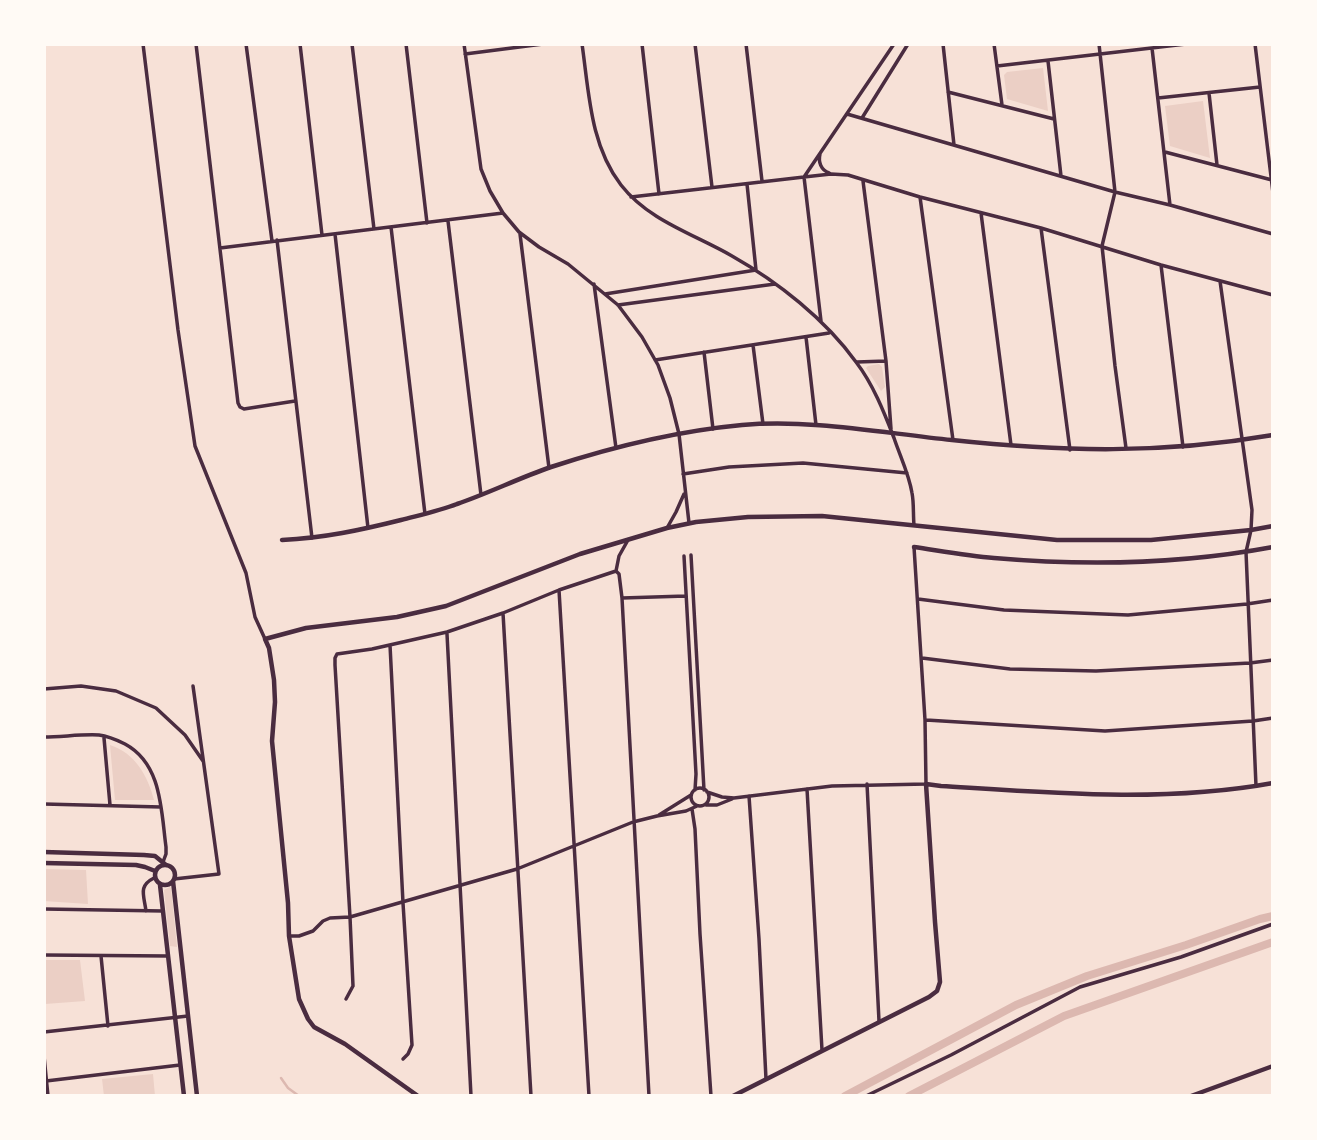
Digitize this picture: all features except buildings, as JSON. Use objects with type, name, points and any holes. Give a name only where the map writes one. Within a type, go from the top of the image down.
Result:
[{"type":"street","points":[[143,44],[195,446],[246,573],[255,617],[269,648],[275,702],[272,741],[289,936],[299,999],[307,1019],[314,1027],[345,1044],[418,1096]]},
{"type":"street","points":[[195,44],[238,403],[244,409],[295,401]]},
{"type":"street","points":[[246,44],[312,538]]},
{"type":"street","points":[[300,44],[323,235]]},
{"type":"street","points":[[352,44],[374,229]]},
{"type":"street","points":[[406,44],[427,223]]},
{"type":"street","points":[[464,44],[481,169],[490,191],[519,232],[594,284],[618,305],[642,338],[655,360],[670,398],[679,435],[689,523]]},
{"type":"street","points":[[465,54],[543,44]]},
{"type":"street","points":[[582,44],[597,138],[620,184],[631,197],[669,225],[720,249],[789,293],[857,362],[878,400],[907,473],[913,495],[914,525]]},
{"type":"street","points":[[642,44],[659,194]]},
{"type":"street","points":[[695,44],[712,187]]},
{"type":"street","points":[[746,44],[762,181]]},
{"type":"street","points":[[821,323],[804,177],[894,44]]},
{"type":"street","points":[[862,118],[908,44]]},
{"type":"street","points":[[943,44],[954,145]]},
{"type":"street","points":[[994,44],[1002,105]]},
{"type":"street","points":[[1099,44],[1115,192],[1102,246],[1127,450]]},
{"type":"street","points":[[997,66],[1186,44]]},
{"type":"street","points":[[1255,44],[1273,193]]},
{"type":"street","points":[[1152,48],[1170,205]]},
{"type":"street","points":[[1048,61],[1062,176]]},
{"type":"street","points":[[1158,99],[1260,86]]},
{"type":"street","points":[[948,92],[1054,119]]},
{"type":"street","points":[[1209,93],[1217,166]]},
{"type":"street","points":[[847,114],[1115,192],[1273,234]]},
{"type":"street","points":[[822,150],[820,165],[825,172],[831,174],[848,176],[1041,228],[1161,265],[1273,295]]},
{"type":"street","points":[[1165,152],[1272,180]]},
{"type":"street","points":[[631,197],[831,174]]},
{"type":"street","points":[[863,181],[886,361],[892,433]]},
{"type":"street","points":[[747,183],[756,270]]},
{"type":"street","points":[[920,197],[953,440]]},
{"type":"street","points":[[219,248],[503,213]]},
{"type":"street","points":[[981,213],[1011,445]]},
{"type":"street","points":[[448,221],[481,495]]},
{"type":"street","points":[[391,227],[425,514]]},
{"type":"street","points":[[1041,228],[1070,450]]},
{"type":"street","points":[[519,232],[549,468]]},
{"type":"street","points":[[335,234],[368,528]]},
{"type":"street","points":[[1161,265],[1184,447]]},
{"type":"street","points":[[605,294],[756,270]]},
{"type":"street","points":[[1220,281],[1252,510],[1246,552],[1256,786]]},
{"type":"street","points":[[594,284],[616,448]]},
{"type":"street","points":[[618,305],[776,284]]},
{"type":"street","points":[[655,360],[830,333]]},
{"type":"street","points":[[806,337],[816,425]]},
{"type":"street","points":[[753,345],[763,424]]},
{"type":"street","points":[[704,352],[713,429]]},
{"type":"street","points":[[857,362],[886,361]]},
{"type":"street","points":[[282,540],[338,535],[425,514],[549,468],[616,448],[740,425],[816,425],[1070,450],[1184,447],[1273,435]]},
{"type":"street","points":[[683,474],[729,467],[803,463],[907,473]]},
{"type":"street","points":[[667,528],[684,492]]},
{"type":"street","points":[[265,639],[306,628],[397,617],[446,606],[580,554],[689,523],[748,517],[822,516],[1057,540],[1150,540],[1273,526]]},
{"type":"street","points":[[629,538],[621,549],[617,571],[622,598],[649,1096]]},
{"type":"street","points":[[733,1096],[929,997],[937,991],[940,982],[926,784],[922,658],[914,547],[992,558],[1071,562],[1149,561],[1273,547]]},
{"type":"street","points":[[684,555],[696,774],[691,800],[697,806]]},
{"type":"street","points":[[691,555],[705,791],[708,798],[704,805]]},
{"type":"street","points":[[346,999],[353,986],[335,665],[337,654],[447,632],[617,571]]},
{"type":"street","points":[[559,590],[589,1096]]},
{"type":"street","points":[[622,598],[686,596]]},
{"type":"street","points":[[918,599],[1004,610],[1128,615],[1273,600]]},
{"type":"street","points":[[503,613],[531,1096]]},
{"type":"street","points":[[447,632],[471,1096]]},
{"type":"street","points":[[390,645],[412,1045],[403,1059]]},
{"type":"street","points":[[922,658],[1010,669],[1096,671],[1273,660]]},
{"type":"street","points":[[44,689],[81,686],[116,691],[156,708],[185,735],[204,763]]},
{"type":"street","points":[[160,885],[168,885],[174,880],[219,874],[193,686]]},
{"type":"street","points":[[925,720],[1105,731],[1273,718]]},
{"type":"street","points":[[44,737],[104,736],[129,746],[141,757],[149,766],[158,786],[166,847],[164,864]]},
{"type":"street","points":[[104,736],[110,805]]},
{"type":"street","points":[[657,816],[701,789],[722,797],[734,798],[867,784],[926,784],[1093,795],[1165,794],[1273,783]]},
{"type":"street","points":[[867,784],[879,1021]]},
{"type":"street","points":[[807,789],[821,1050]]},
{"type":"street","points":[[749,796],[766,1079]]},
{"type":"street","points":[[289,936],[313,931],[330,918],[350,917],[517,869],[633,822],[697,806],[717,805],[734,798]]},
{"type":"street","points":[[44,804],[161,807]]},
{"type":"street","points":[[692,809],[711,1096]]},
{"type":"street","points":[[44,852],[155,856],[174,871],[197,1096]]},
{"type":"street","points":[[44,863],[136,865],[155,871]]},
{"type":"street","points":[[164,864],[155,871],[154,878],[160,885],[184,1096]]},
{"type":"street","points":[[146,911],[143,888],[154,878]]},
{"type":"street","points":[[44,909],[163,911]]},
{"type":"street","points":[[866,1096],[1080,987],[1181,957],[1273,924]]},
{"type":"street","points":[[44,955],[168,957]]},
{"type":"street","points":[[101,956],[108,1026]]},
{"type":"street","points":[[44,1032],[188,1016]]},
{"type":"street","points":[[44,1056],[48,1096]]},
{"type":"street","points":[[46,1081],[180,1065]]},
{"type":"street","points":[[1192,1096],[1273,1066]]},
{"type":"shaded area","points":[[1043,68],[1048,111],[1007,99],[1004,75],[1007,72]]},
{"type":"shaded area","points":[[1203,101],[1210,158],[1170,146],[1165,106]]},
{"type":"shaded area","points":[[879,364],[882,367],[885,387],[881,391],[866,368]]},
{"type":"shaded area","points":[[110,745],[127,754],[139,767],[154,800],[115,800]]},
{"type":"shaded area","points":[[44,869],[86,870],[88,904],[44,901]]},
{"type":"shaded area","points":[[170,887],[177,947],[170,946],[164,890]]},
{"type":"shaded area","points":[[44,960],[80,960],[85,1001],[45,1004]]},
{"type":"shaded area","points":[[153,1074],[155,1096],[104,1096],[102,1079]]},
{"type":"waterway","points":[[845,1096],[1016,1005],[1087,976],[1273,916]]},
{"type":"waterway","points":[[909,1096],[1064,1016],[1273,942]]},
{"type":"waterway","points":[[281,1078],[288,1088],[299,1096]]}]
